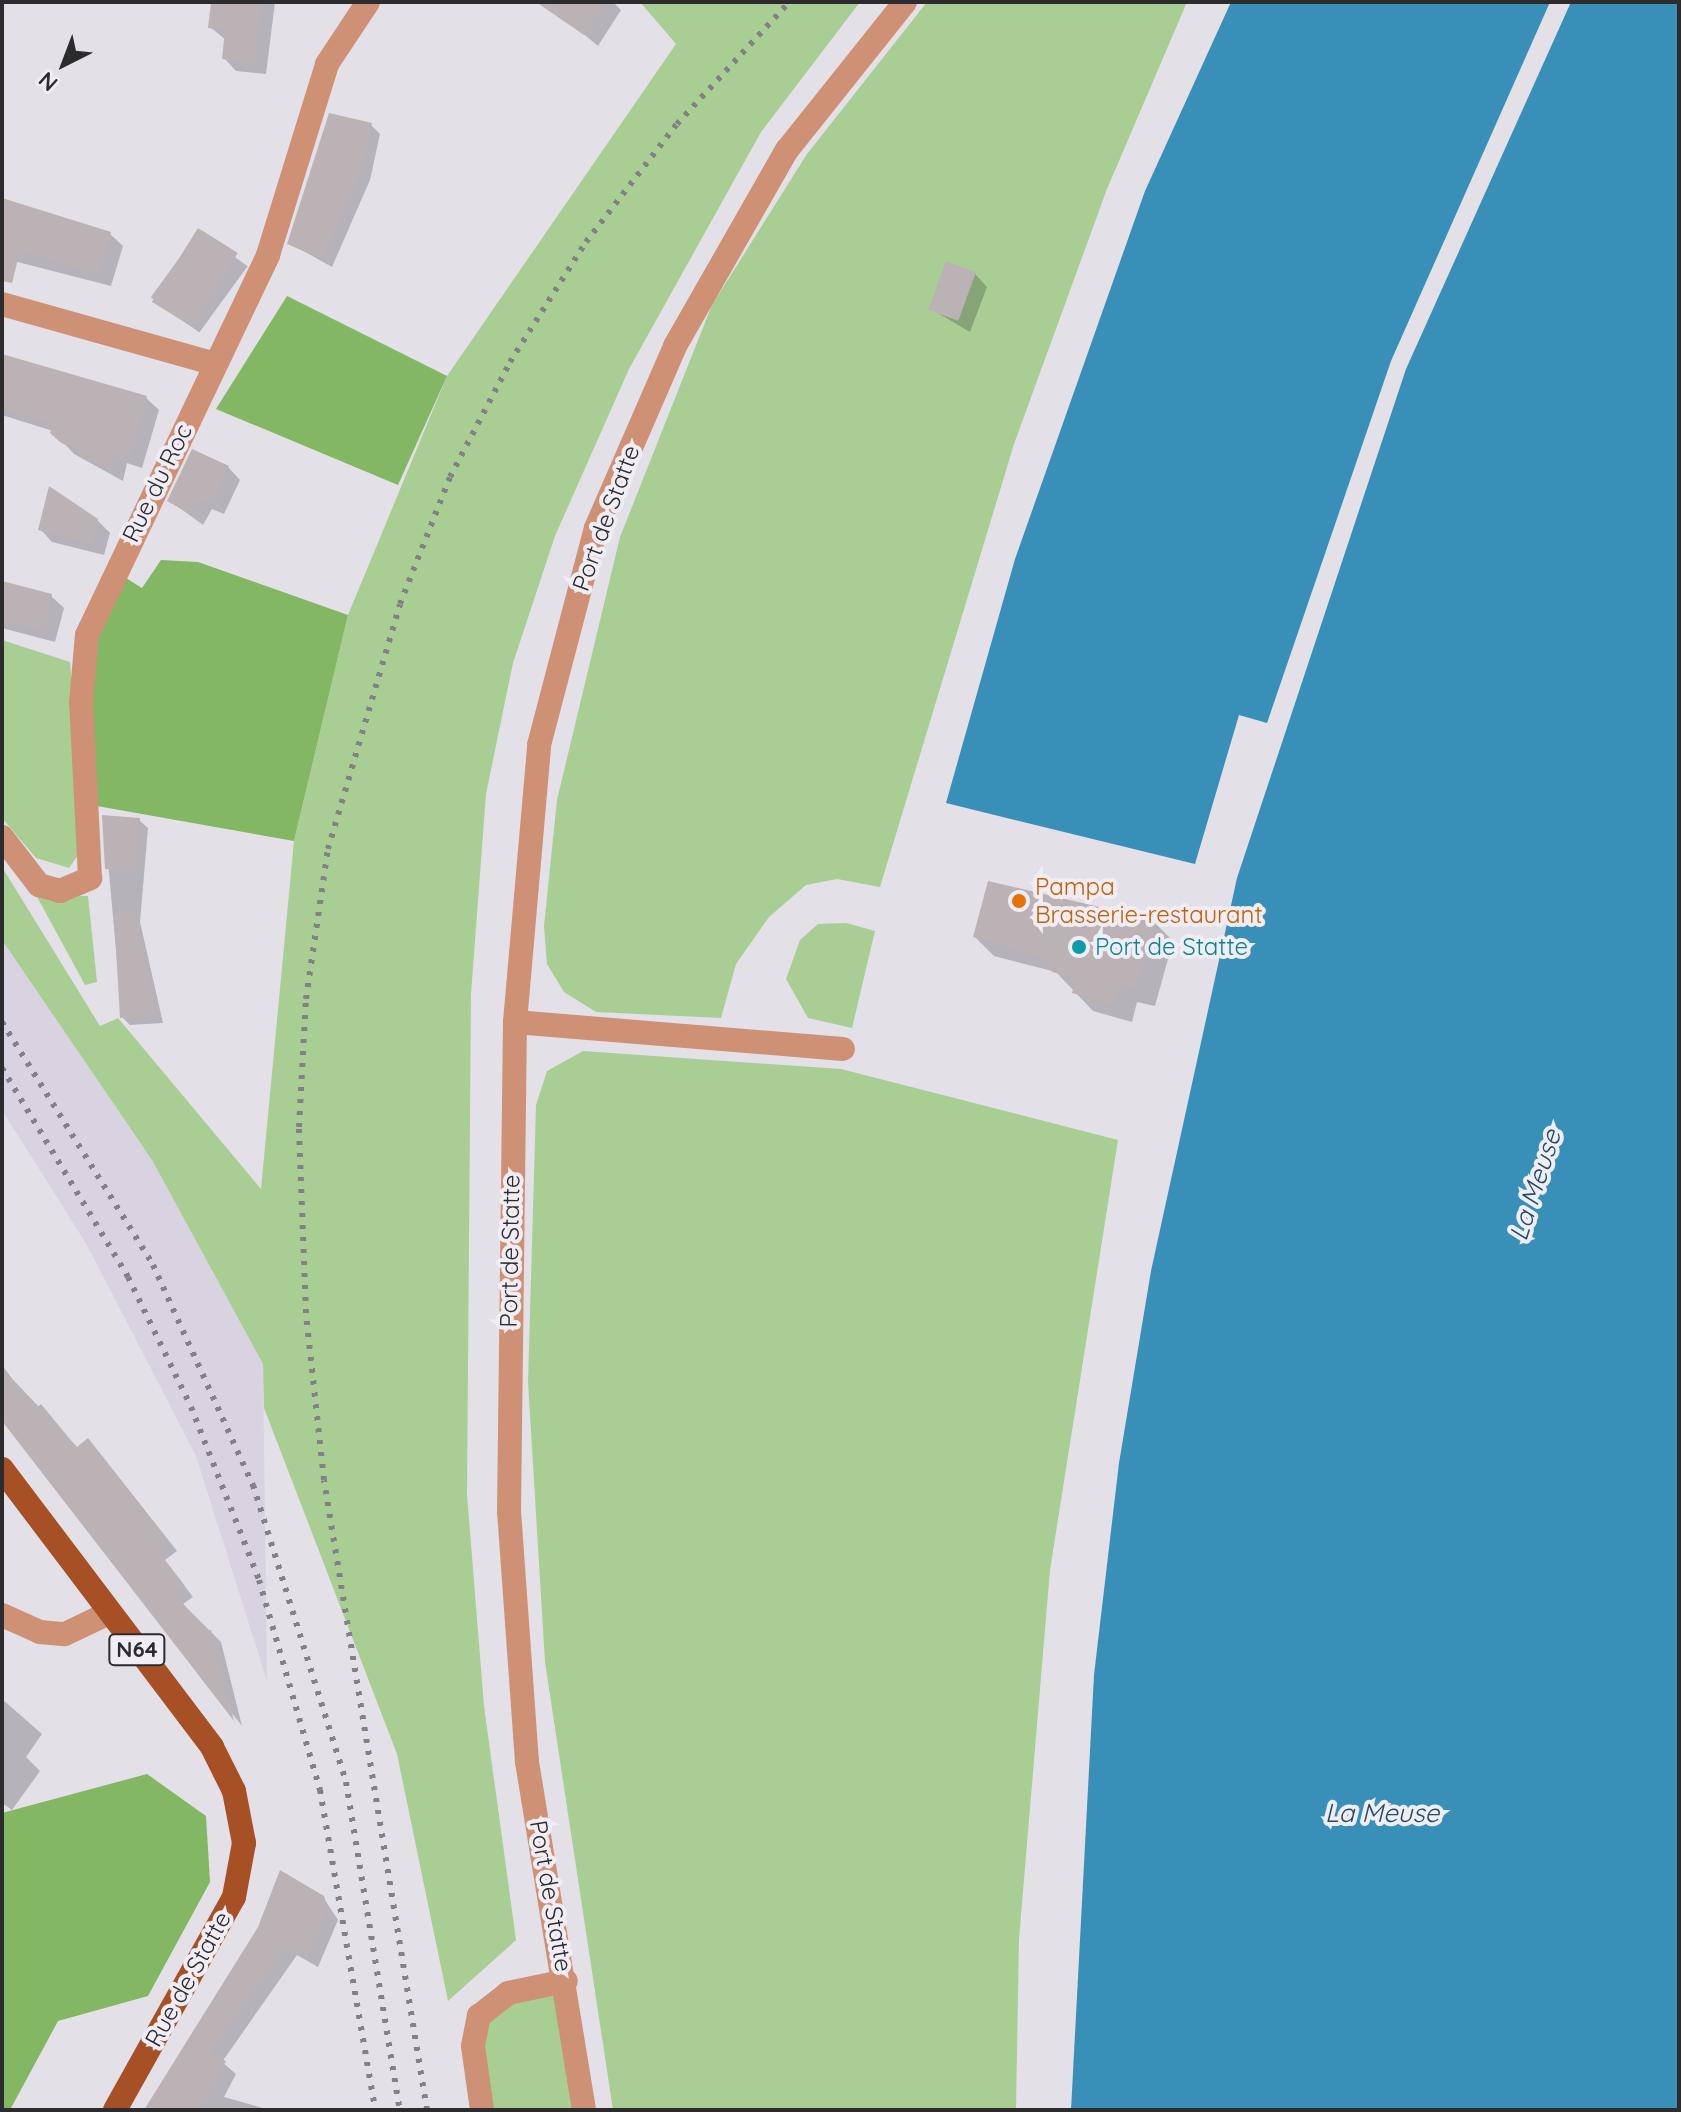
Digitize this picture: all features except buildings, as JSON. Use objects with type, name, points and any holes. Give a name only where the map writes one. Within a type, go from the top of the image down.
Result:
[{"type":"main road","name":"N64","points":[[2,1469],[109,1613]]},
{"type":"main road","name":"Rue de Statte","points":[[109,1613],[212,1747],[234,1791],[244,1843],[234,1897],[115,2110]]},
{"type":"street","name":"Rue du Roc","points":[[2,837],[39,885],[60,891],[90,878],[81,703],[87,635],[268,255],[327,64],[368,2]]},
{"type":"street","name":"Port de Statte","points":[[584,2110],[566,1981],[527,1762],[509,1512],[515,1022],[539,745],[596,528],[675,346],[728,245],[787,150],[905,2]]},
{"type":"street","points":[[2,304],[215,364]]},
{"type":"street","points":[[515,1022],[843,1049]]},
{"type":"street","points":[[2,1615],[40,1632],[65,1634],[109,1613]]},
{"type":"street","points":[[482,2110],[473,2046],[479,2016],[508,1993],[566,1981]]},
{"type":"shaded area","points":[[2,940],[152,1160],[263,1364],[267,1681],[196,1456],[87,1245],[2,1110]]},
{"type":"green space","points":[[640,2],[860,2],[761,132],[629,369],[555,536],[513,663],[486,794],[471,994],[467,1494],[484,1706],[516,1940],[448,2001],[397,1754],[264,1408],[263,1364],[152,1160],[2,940],[2,867],[100,1026],[118,1018],[261,1189],[294,841],[348,615],[447,376],[676,44]]},
{"type":"green space","points":[[927,2],[1187,2],[1107,189],[1014,444],[880,887],[837,879],[806,885],[769,917],[736,964],[721,1018],[596,1012],[564,992],[547,964],[544,926],[557,800],[620,537],[712,305],[807,154]]},
{"type":"green space","points":[[287,296],[447,376],[398,485],[216,409]]},
{"type":"green space","points":[[161,560],[198,562],[348,615],[294,841],[97,806],[87,635],[121,575],[142,588]]},
{"type":"green space","points":[[2,640],[70,662],[81,789],[78,855],[69,868],[36,858],[2,818]]},
{"type":"green space","points":[[36,895],[88,896],[97,982],[85,985]]},
{"type":"green space","points":[[846,923],[875,931],[852,1028],[808,1018],[786,979],[800,940],[818,924]]},
{"type":"green space","points":[[583,1051],[841,1069],[1118,1140],[1050,1570],[1019,1939],[1016,2110],[613,2110],[545,1662],[528,1382],[536,1105],[547,1071]]},
{"type":"green space","points":[[147,1774],[206,1816],[210,1882],[148,1996],[58,2021],[10,2110],[2,2110],[2,1813]]},
{"type":"green space","points":[[566,1981],[584,2110],[482,2110],[479,2016]]},
{"type":"water","points":[[1231,2],[1550,2],[1391,361],[1267,723],[1239,715],[1195,864],[946,803],[1015,559],[1145,191]]},
{"type":"water","name":"La Meuse","points":[[1571,2],[1679,2],[1679,2110],[1071,2110],[1094,1675],[1119,1463],[1151,1271],[1237,878],[1406,369]]},
{"type":"railway","points":[[427,2110],[324,1480],[306,1313],[299,1127],[306,999],[328,849],[400,604],[450,477],[510,362],[586,242],[677,124],[789,2]]},
{"type":"railway","points":[[2,1022],[153,1265],[253,1485],[346,1782],[400,2110]]},
{"type":"railway","points":[[2,1068],[128,1277],[191,1407],[259,1580],[320,1790],[375,2110]]},
{"type":"place","name":"Pampa Brasserie-restaurant","points":[[1019,901]]},
{"type":"place","name":"Port de Statte","points":[[1079,947]]}]
